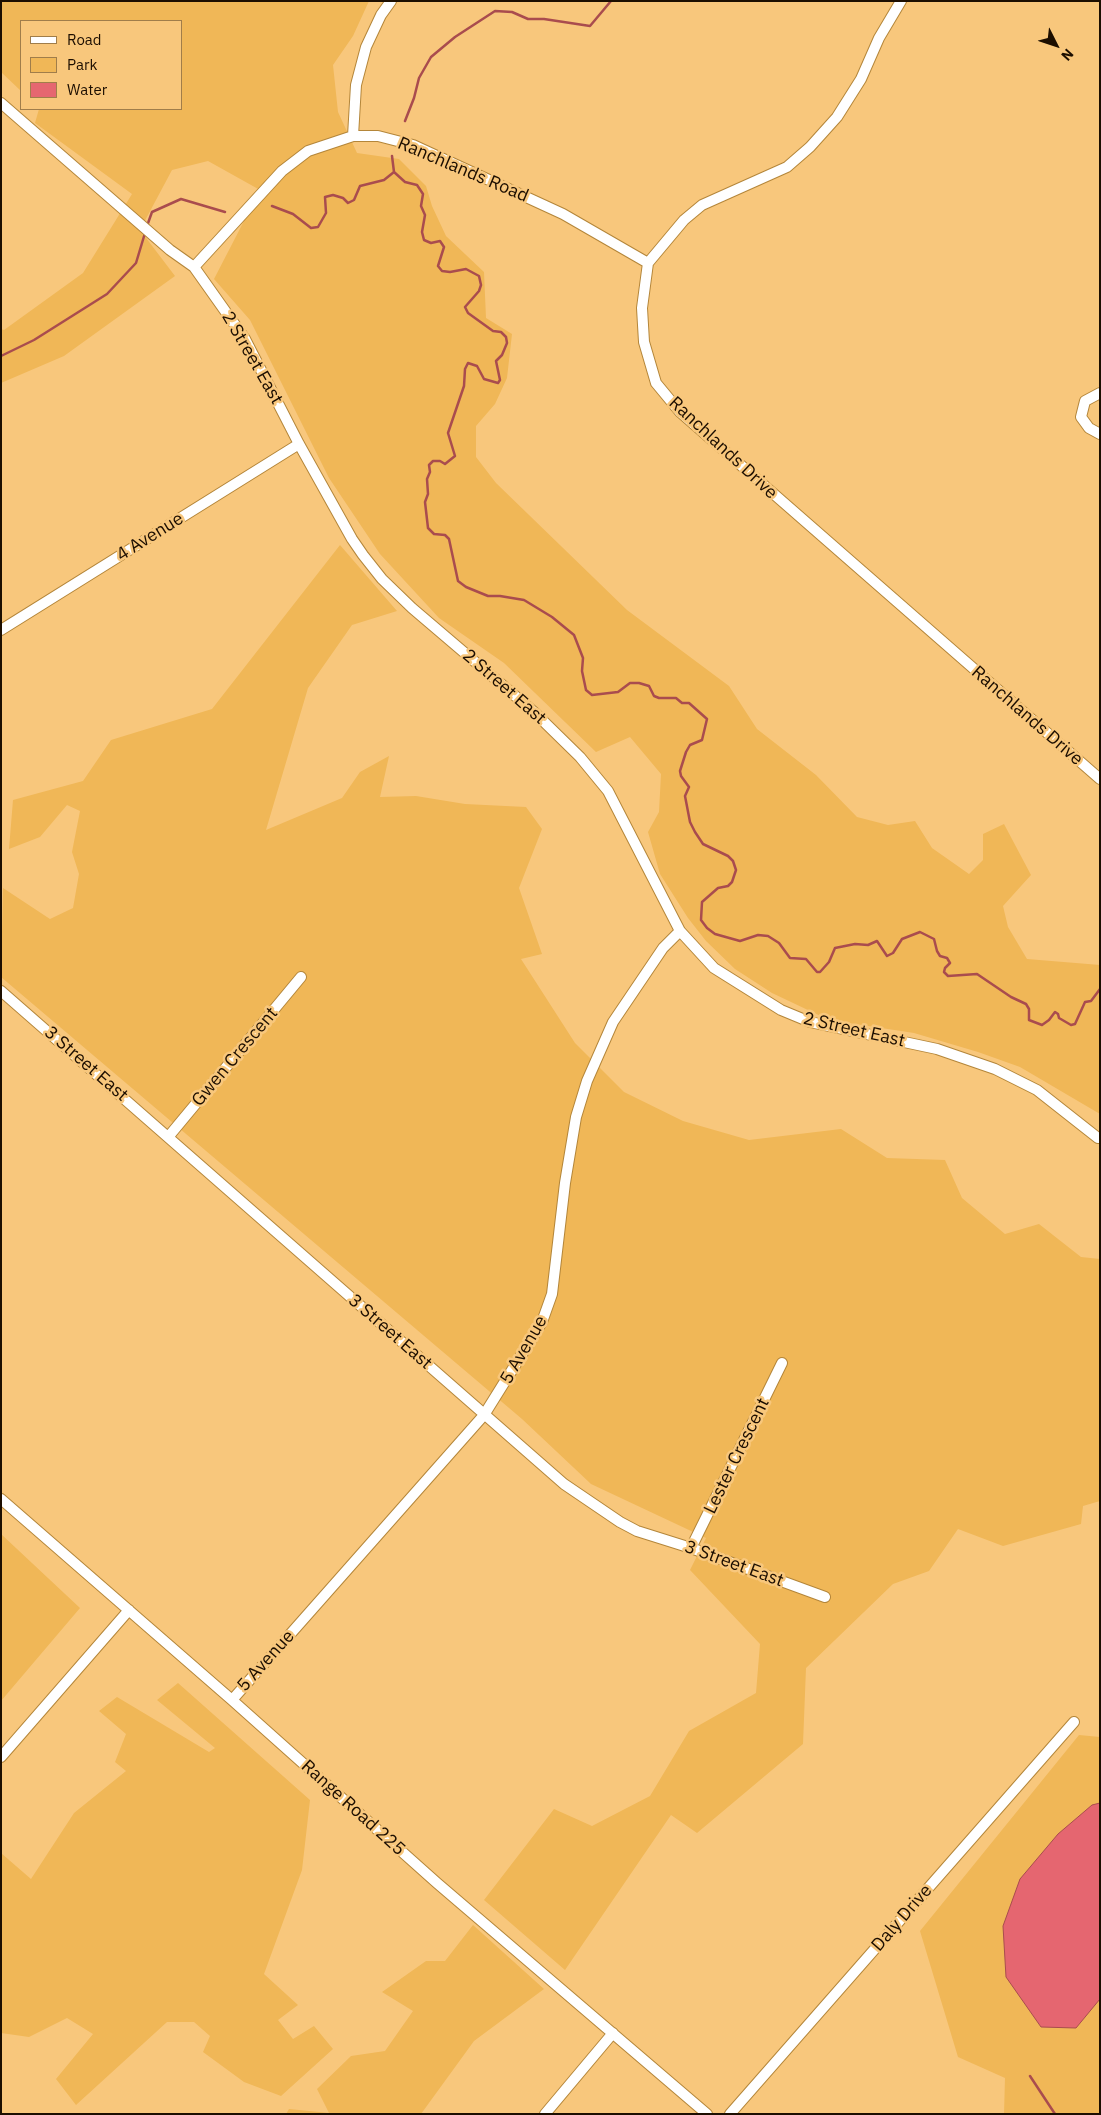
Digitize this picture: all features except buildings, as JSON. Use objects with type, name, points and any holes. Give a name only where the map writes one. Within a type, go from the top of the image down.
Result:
[{"type":"street","points":[[354,136],[356,85],[366,47],[381,15],[391,1]]},
{"type":"street","points":[[648,263],[684,220],[702,205],[754,184],[787,167],[810,147],[837,117],[861,79],[879,38],[901,1]]},
{"type":"street","name":"2 Street East","points":[[1,104],[170,250],[194,267],[245,340],[299,444],[352,539],[382,578],[412,608],[534,712],[580,757],[608,791],[680,931],[714,968],[781,1010],[810,1022],[936,1049],[995,1069],[1037,1090],[1098,1138]]},
{"type":"street","name":"Ranchlands Road","points":[[194,267],[282,171],[308,151],[354,136],[378,136],[413,146],[563,214],[648,263]]},
{"type":"street","name":"Ranchlands Drive","points":[[648,263],[642,308],[644,342],[656,383],[680,412],[1100,779]]},
{"type":"street","points":[[1100,393],[1085,401],[1081,417],[1089,428],[1100,434]]},
{"type":"street","name":"4 Avenue","points":[[1,630],[299,444]]},
{"type":"street","name":"5 Avenue","points":[[232,1700],[484,1415],[542,1322],[552,1294],[565,1183],[576,1117],[587,1081],[613,1022],[663,948],[680,931]]},
{"type":"street","name":"Gwen Crescent","points":[[169,1136],[301,977]]},
{"type":"street","name":"3 Street East","points":[[1,990],[564,1484],[620,1522],[637,1530],[825,1597]]},
{"type":"street","name":"Lester Crescent","points":[[691,1548],[782,1363]]},
{"type":"street","name":"Range Road 225","points":[[1,1499],[232,1700],[436,1883],[708,2114]]},
{"type":"street","points":[[1,1757],[129,1610]]},
{"type":"street","name":"Daly Drive","points":[[730,2114],[1074,1722]]},
{"type":"street","points":[[545,2114],[614,2033]]},
{"type":"green space","points":[[1,1],[369,1],[353,36],[333,65],[338,112],[357,153],[399,159],[426,186],[432,206],[446,236],[484,272],[486,318],[512,334],[507,378],[495,404],[476,426],[476,457],[496,483],[627,610],[729,686],[757,729],[816,775],[857,817],[888,825],[915,821],[932,848],[969,874],[983,860],[983,834],[1004,824],[1031,875],[1003,906],[1008,927],[1027,959],[1100,965],[1100,1114],[1020,1067],[978,1052],[914,1033],[829,1020],[772,993],[735,969],[706,941],[688,918],[660,874],[648,832],[659,812],[661,774],[630,737],[596,752],[504,663],[439,618],[380,554],[329,478],[250,320],[214,279],[260,190],[208,161],[172,170],[140,230],[175,276],[64,356],[1,383],[1,329],[4,330],[83,273],[132,194],[35,123],[39,110],[182,110],[182,20],[20,20],[20,90],[1,72]]},
{"type":"green space","points":[[340,545],[397,611],[352,625],[308,688],[266,830],[342,798],[360,772],[389,756],[380,797],[416,796],[465,804],[526,807],[542,829],[519,888],[542,954],[521,959],[575,1043],[624,1092],[683,1121],[749,1140],[841,1129],[887,1158],[945,1160],[962,1198],[1005,1234],[1039,1224],[1081,1257],[1100,1259],[1100,1501],[1083,1506],[1081,1524],[1003,1546],[958,1529],[929,1571],[893,1584],[806,1668],[803,1744],[697,1833],[671,1815],[565,1970],[484,1900],[554,1809],[592,1826],[650,1796],[689,1731],[756,1693],[760,1644],[690,1570],[706,1538],[591,1484],[522,1419],[1,977],[3,888],[50,919],[73,908],[79,874],[72,852],[80,811],[67,805],[40,837],[9,849],[13,800],[83,781],[111,740],[212,709]]},
{"type":"green space","points":[[1,1534],[80,1608],[1,1701]]},
{"type":"green space","points":[[178,1683],[310,1800],[302,1870],[264,1974],[298,2005],[278,2020],[293,2039],[314,2026],[333,2049],[281,2096],[244,2082],[203,2052],[210,2036],[194,2022],[167,2022],[76,2105],[56,2079],[93,2034],[67,2018],[29,2037],[1,2033],[1,1853],[31,1879],[74,1813],[126,1771],[115,1762],[126,1734],[99,1711],[117,1697],[209,1752],[215,1748],[157,1700]]},
{"type":"green space","points":[[1079,1735],[1100,1737],[1100,2114],[1004,2114],[1005,2078],[958,2057],[920,1931]]},
{"type":"green space","points":[[473,1925],[544,1989],[474,2041],[421,2114],[286,2114],[289,2109],[329,2113],[317,2089],[351,2056],[385,2051],[413,2011],[382,1992],[426,1961],[445,1961]]},
{"type":"water","points":[[1100,1803],[1100,1999],[1076,2028],[1041,2027],[1006,1977],[1003,1926],[1020,1879],[1058,1834],[1092,1805]]},
{"type":"waterway","points":[[405,121],[419,78],[431,57],[455,37],[495,11],[512,12],[528,19],[544,19],[590,26],[611,1]]},
{"type":"waterway","points":[[392,156],[394,172]]},
{"type":"waterway","points":[[394,172],[405,182],[417,185],[423,194],[421,206],[425,215],[422,232],[424,240],[431,243],[440,241],[444,247],[438,266],[442,271],[450,272],[466,269],[479,276],[481,285],[479,291],[465,307],[468,313],[493,331],[501,332],[506,337],[507,343],[502,355],[496,361],[500,380],[498,383],[484,379],[477,366],[468,363],[465,369],[464,386],[448,433],[455,456],[445,464],[440,461],[433,461],[429,465],[430,472],[427,479],[428,494],[425,502],[428,528],[434,534],[445,535],[449,539],[458,581],[466,587],[488,596],[524,600],[552,617],[574,635],[583,658],[582,671],[586,690],[592,695],[618,692],[630,683],[639,683],[649,686],[654,696],[659,698],[676,698],[682,703],[689,703],[707,719],[702,740],[690,745],[680,771],[681,776],[689,787],[685,796],[690,822],[695,832],[703,844],[728,856],[733,861],[736,870],[732,882],[728,886],[718,888],[702,902],[701,920],[707,928],[715,934],[740,941],[758,935],[768,936],[779,943],[790,958],[806,959],[817,972],[820,972],[829,962],[835,948],[855,944],[868,945],[877,941],[887,956],[893,953],[902,939],[920,932],[934,939],[940,956],[947,958],[950,963],[944,972],[948,976],[977,974],[1011,997],[1026,1004],[1029,1009],[1029,1020],[1042,1025],[1055,1012],[1059,1018],[1071,1025],[1075,1024],[1085,1002],[1091,1001],[1100,989]]},
{"type":"waterway","points":[[272,206],[293,214],[311,228],[318,227],[326,213],[325,197],[333,195],[343,198],[348,203],[354,200],[360,186],[384,180],[394,172]]},
{"type":"waterway","points":[[147,226],[152,212],[181,199],[225,212]]},
{"type":"waterway","points":[[1,356],[34,340],[107,294],[136,263],[145,233]]},
{"type":"waterway","points":[[1030,2076],[1055,2114]]}]
